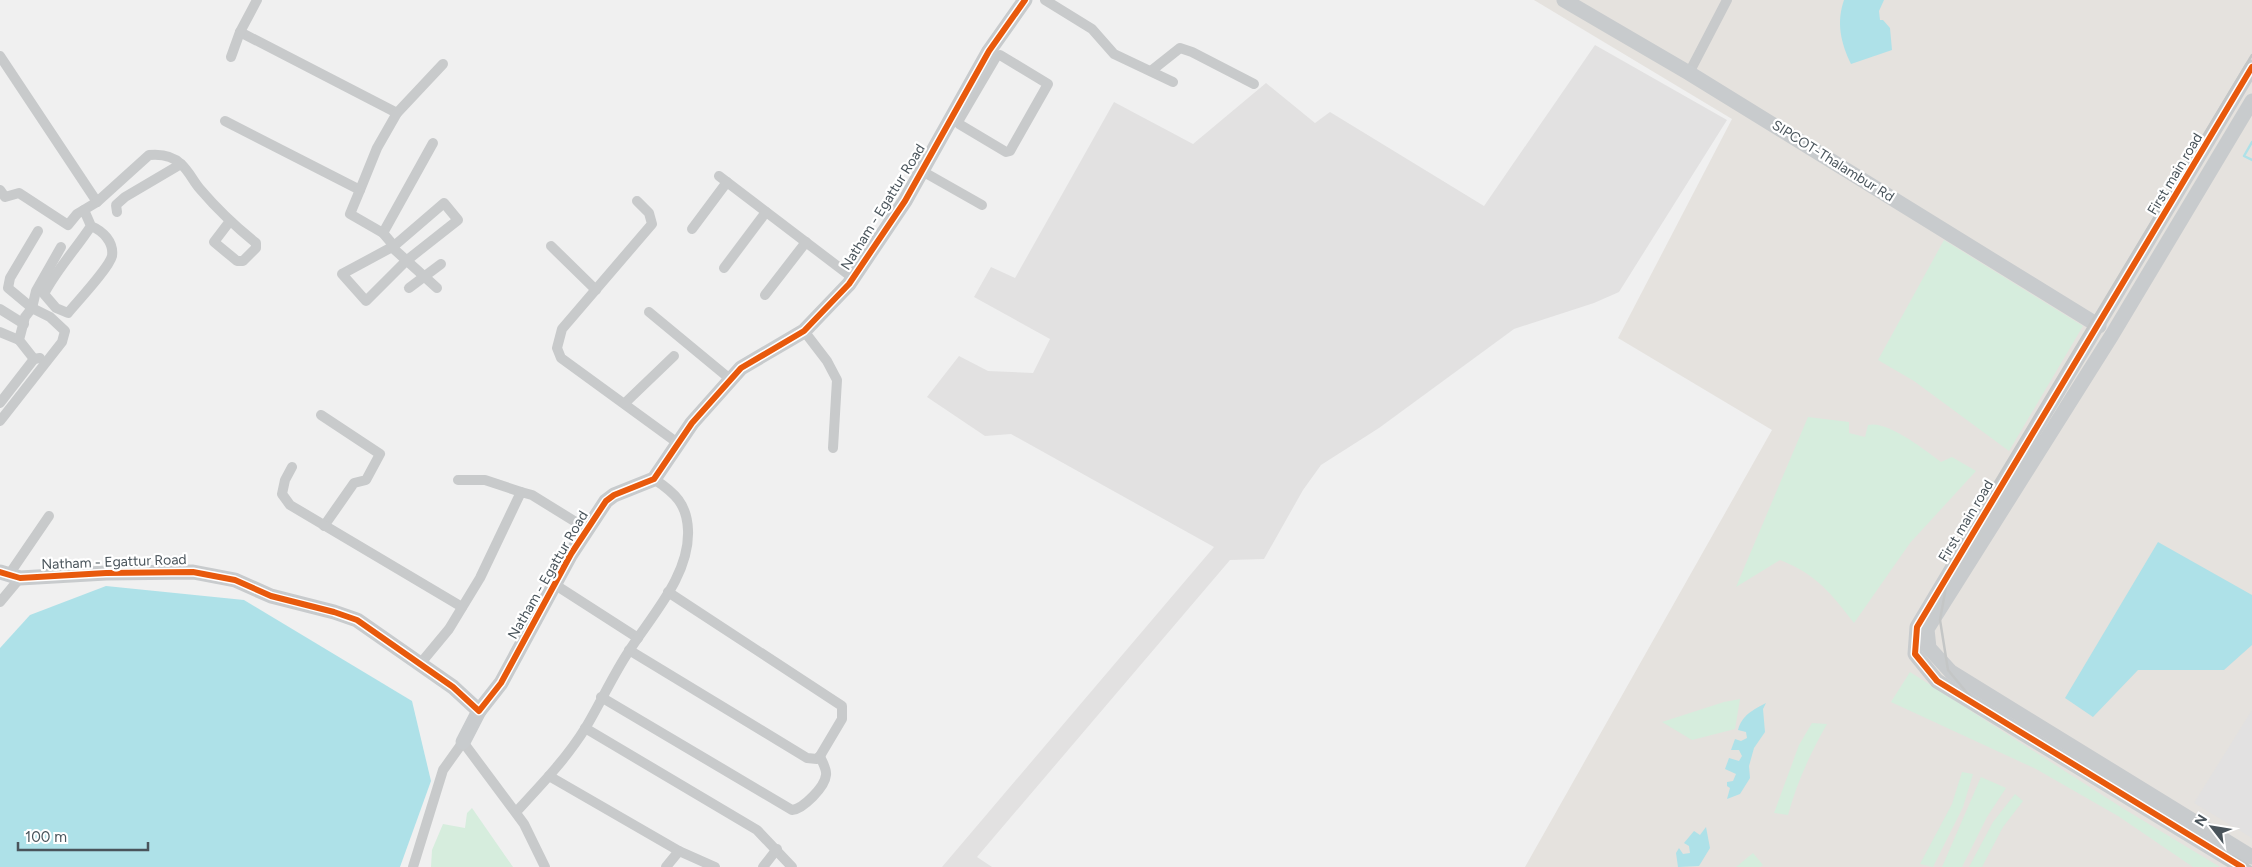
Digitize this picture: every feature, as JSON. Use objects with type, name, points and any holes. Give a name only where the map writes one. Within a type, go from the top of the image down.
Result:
[{"type":"street","points":[[231,57],[240,32],[257,0]]},
{"type":"street","name":"Natham - Egattur Road","points":[[9,575],[193,572],[234,580],[271,596],[334,612],[357,620],[453,687],[479,711],[501,683],[554,584],[586,529],[606,501],[614,494],[654,479],[692,423],[730,379],[741,368],[804,331],[853,278],[905,201],[1025,0]]},
{"type":"street","points":[[1045,0],[1092,29],[1114,54],[1173,82]]},
{"type":"street","name":"SIPCOT-Thalambur Rd","points":[[1564,0],[1690,73],[2099,326]]},
{"type":"street","points":[[1690,73],[1727,0]]},
{"type":"street","points":[[240,32],[397,114]]},
{"type":"street","points":[[1151,71],[1180,48],[1192,52],[1254,84]]},
{"type":"street","points":[[957,116],[959,124],[1006,152],[1010,151],[1048,84],[1000,55],[993,54]]},
{"type":"street","points":[[0,56],[97,202]]},
{"type":"street","points":[[437,288],[406,261],[383,233],[350,214],[377,148],[397,114],[444,64]]},
{"type":"street","name":"First main road","points":[[2242,867],[1937,682],[1915,654],[1917,627],[2099,326],[2252,67]]},
{"type":"street","points":[[2252,100],[2112,335],[1928,629],[1929,648],[1951,672],[2252,857]]},
{"type":"street","points":[[225,121],[360,190]]},
{"type":"street","points":[[383,233],[432,143]]},
{"type":"street","points":[[0,190],[5,198],[19,193],[68,225],[84,210],[97,202],[149,155],[170,157],[181,164],[199,189],[230,221]]},
{"type":"street","points":[[116,212],[116,205],[125,197],[181,164]]},
{"type":"street","points":[[922,171],[982,205]]},
{"type":"street","points":[[692,229],[723,179],[853,278]]},
{"type":"street","points":[[637,201],[649,214],[652,224],[562,329],[557,348],[561,358],[679,444]]},
{"type":"street","points":[[444,203],[458,220],[406,261],[366,301],[342,274],[394,246],[444,203]]},
{"type":"street","points":[[84,210],[91,226],[100,230],[112,245],[112,257],[68,312],[56,308],[44,294],[54,274],[81,242],[91,226]]},
{"type":"street","points":[[724,268],[766,212]]},
{"type":"street","points":[[0,421],[62,342],[64,331],[50,316],[32,308],[8,288],[10,278],[38,231]]},
{"type":"street","points":[[765,295],[806,242]]},
{"type":"street","points":[[551,246],[596,290]]},
{"type":"street","points":[[18,340],[25,317],[32,308],[36,291],[61,247]]},
{"type":"street","points":[[409,288],[441,264]]},
{"type":"street","points":[[0,309],[24,324]]},
{"type":"street","points":[[649,312],[730,379]]},
{"type":"street","points":[[804,331],[827,362],[837,380],[834,448]]},
{"type":"street","points":[[0,332],[18,340],[34,358]]},
{"type":"street","points":[[0,403],[34,358],[52,356]]},
{"type":"street","points":[[625,403],[674,356]]},
{"type":"street","points":[[321,414],[380,454],[366,480],[354,483],[324,526]]},
{"type":"street","points":[[292,466],[285,480],[282,494],[283,498],[290,505],[462,607]]},
{"type":"street","points":[[516,812],[549,776],[585,728],[629,650],[668,592],[682,564],[688,532],[686,513],[673,492],[654,479]]},
{"type":"street","points":[[458,480],[485,480],[532,495],[586,529]]},
{"type":"street","points":[[420,664],[449,629],[462,607],[484,569],[521,492]]},
{"type":"street","points":[[0,602],[9,575],[49,516]]},
{"type":"street","points":[[554,584],[638,638]]},
{"type":"street","points":[[629,650],[807,758],[817,759],[820,756],[842,719],[842,706],[668,592]]},
{"type":"street","points":[[601,697],[792,810],[803,804],[824,781],[827,772],[820,756]]},
{"type":"street","points":[[412,867],[443,770],[463,742],[479,711]]},
{"type":"street","points":[[585,728],[758,830],[792,867]]},
{"type":"street","points":[[463,742],[524,824],[545,867]]},
{"type":"street","points":[[549,776],[679,852],[715,867]]},
{"type":"street","points":[[763,867],[777,850]]},
{"type":"street","points":[[666,867],[679,852]]},
{"type":"shaded area","points":[[1534,0],[2252,0],[2252,867],[1525,867],[1772,430],[1618,338],[1732,119]]},
{"type":"shaded area","points":[[1595,45],[1727,120],[1619,292],[1594,303],[1514,329],[1379,428],[1321,465],[1303,490],[1264,559],[1230,560],[977,857],[992,867],[942,867],[1214,547],[1011,434],[985,436],[927,397],[959,356],[988,371],[1033,373],[1050,339],[974,297],[991,267],[1015,278],[1114,102],[1193,144],[1266,83],[1315,123],[1330,112],[1484,206]]},
{"type":"shaded area","points":[[2252,710],[2252,838],[2194,803]]},
{"type":"green space","points":[[1944,240],[2083,326],[2009,451],[1914,381],[1878,360]]},
{"type":"green space","points":[[1808,417],[1849,422],[1849,433],[1865,437],[1868,425],[1885,427],[1906,437],[1941,462],[1952,457],[1976,471],[1910,543],[1854,623],[1838,602],[1813,578],[1793,565],[1780,560],[1736,587]]},
{"type":"green space","points":[[1910,672],[2124,809],[2220,867],[2193,867],[2118,816],[2036,769],[1891,702]]},
{"type":"green space","points":[[1740,699],[1735,729],[1692,740],[1662,722],[1724,702]]},
{"type":"green space","points":[[1812,723],[1827,724],[1804,768],[1788,815],[1774,813],[1799,745]]},
{"type":"green space","points":[[1962,772],[1973,774],[1963,807],[1933,867],[1920,864],[1952,804]]},
{"type":"green space","points":[[1981,777],[2006,788],[1987,817],[1962,867],[1942,867]]},
{"type":"green space","points":[[2015,794],[2023,801],[2003,827],[1982,867],[1969,867],[1993,822]]},
{"type":"green space","points":[[472,808],[513,867],[431,867],[432,850],[443,824],[465,828],[467,813]]},
{"type":"green space","points":[[1753,853],[1763,865],[1760,867],[1736,867]]},
{"type":"water","points":[[1844,0],[1884,0],[1879,11],[1880,20],[1883,20],[1890,28],[1892,50],[1851,64],[1840,25]]},
{"type":"water","points":[[2158,542],[2252,595],[2252,645],[2224,670],[2138,670],[2093,717],[2065,698]]},
{"type":"water","points":[[106,586],[244,600],[412,701],[431,781],[400,867],[0,867],[0,648],[30,615]]},
{"type":"water","points":[[1766,703],[1763,709],[1765,732],[1754,748],[1749,766],[1750,778],[1740,794],[1727,799],[1730,788],[1727,786],[1727,782],[1733,781],[1736,774],[1725,769],[1729,758],[1739,761],[1742,756],[1739,750],[1731,750],[1735,739],[1741,741],[1747,738],[1746,732],[1738,730],[1742,720]]},
{"type":"water","points":[[1706,827],[1710,848],[1699,866],[1678,867],[1676,853],[1679,848],[1683,854],[1690,853],[1689,846],[1684,843],[1694,831],[1700,835]]},
{"type":"waterway","points":[[2252,142],[2244,156],[2252,160]]},
{"type":"railway","points":[[2238,867],[1987,717],[1948,670],[1940,620],[1952,554],[2252,55]]},
{"type":"railway","points":[[2233,856],[2251,867]]},
{"type":"cycle path","points":[[0,572],[20,578],[106,573],[193,572],[235,580],[271,596],[334,612],[357,620],[453,687],[479,711],[501,683],[571,554],[606,501],[614,495],[654,479],[692,423],[741,368],[804,331],[849,284],[905,201],[989,51],[1025,0]]},
{"type":"cycle path","points":[[2242,867],[1937,681],[1915,654],[1917,627],[2252,67]]}]
